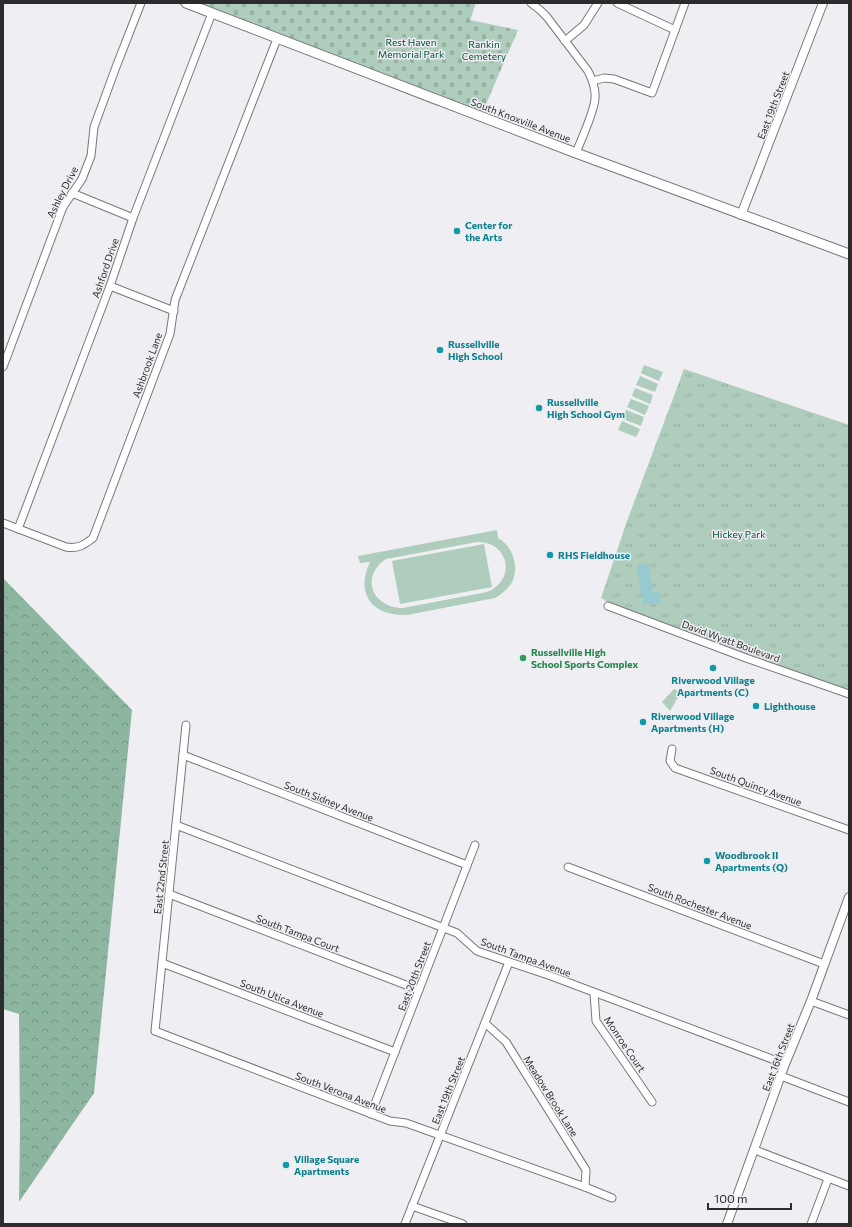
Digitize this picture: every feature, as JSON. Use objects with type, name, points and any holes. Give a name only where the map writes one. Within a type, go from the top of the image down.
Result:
[{"type":"main road","name":"South Knoxville Avenue","points":[[186,3],[576,154],[849,254]]},
{"type":"street","name":"Ashley Drive","points":[[3,367],[61,213],[82,179],[91,156],[94,127],[141,3]]},
{"type":"street","points":[[530,3],[547,17],[588,71],[593,81],[595,100],[576,154]]},
{"type":"street","points":[[566,41],[584,25],[598,3]]},
{"type":"street","points":[[616,3],[675,30]]},
{"type":"street","points":[[593,81],[604,78],[614,79],[652,93],[685,3]]},
{"type":"street","name":"East 19th Street","points":[[741,215],[823,3]]},
{"type":"street","name":"Ashford Drive","points":[[18,529],[110,286],[133,218],[212,13]]},
{"type":"street","name":"Ashbrook Lane","points":[[3,523],[66,547],[74,548],[84,546],[93,538],[170,334],[176,300],[277,39]]},
{"type":"street","points":[[72,193],[133,218]]},
{"type":"street","points":[[110,286],[174,311]]},
{"type":"street","name":"David Wyatt Boulevard","points":[[608,606],[741,656],[849,694]]},
{"type":"street","name":"East 22nd Street","points":[[155,1031],[186,725]]},
{"type":"street","name":"South Quincy Avenue","points":[[672,749],[670,761],[675,768],[849,830]]},
{"type":"street","name":"South Sidney Avenue","points":[[183,755],[467,865]]},
{"type":"street","name":"South Tampa Avenue","points":[[176,824],[457,933],[477,951],[785,1064]]},
{"type":"street","name":"East 20th Street","points":[[371,1114],[475,845]]},
{"type":"street","name":"South Rochester Avenue","points":[[568,867],[824,964]]},
{"type":"street","name":"South Tampa Court","points":[[169,894],[419,990]]},
{"type":"street","name":"East 16th Street","points":[[727,1224],[785,1064],[811,1001],[849,897]]},
{"type":"street","name":"East 19th Street","points":[[406,1224],[509,962]]},
{"type":"street","name":"South Utica Avenue","points":[[162,963],[395,1052]]},
{"type":"street","name":"Monroe Court","points":[[594,993],[596,1021],[652,1102]]},
{"type":"street","points":[[811,1001],[849,1015]]},
{"type":"street","name":"Meadow Brook Lane","points":[[485,1023],[506,1042],[586,1170],[585,1187]]},
{"type":"street","name":"South Verona Avenue","points":[[155,1031],[390,1121],[406,1123],[441,1135],[612,1198]]},
{"type":"street","points":[[781,1076],[849,1102]]},
{"type":"street","points":[[755,1150],[849,1186]]},
{"type":"street","points":[[811,1224],[828,1179]]},
{"type":"street","points":[[412,1206],[463,1224]]},
{"type":"green space","name":"Rest Haven Memorial Park","points":[[176,3],[476,3],[470,20],[518,30],[483,111],[437,106]]},
{"type":"green space","points":[[644,365],[663,372],[659,381],[641,373]]},
{"type":"green space","name":"Hickey Park","points":[[684,369],[849,425],[849,690],[611,604],[601,598],[627,521]]},
{"type":"green space","points":[[640,376],[658,384],[655,392],[636,385]]},
{"type":"green space","points":[[635,388],[653,395],[650,404],[632,396]]},
{"type":"green space","points":[[631,399],[649,406],[645,415],[627,407]]},
{"type":"green space","points":[[626,410],[644,417],[641,426],[623,419]]},
{"type":"green space","points":[[622,421],[640,429],[636,437],[618,430]]},
{"type":"green space","points":[[497,530],[498,538],[503,541],[513,556],[515,562],[515,574],[507,589],[495,598],[407,615],[395,614],[384,612],[370,601],[366,593],[365,584],[366,574],[370,562],[360,563],[358,556]],"holes":[[[477,542],[488,543],[502,554],[505,562],[505,571],[503,579],[487,592],[403,608],[393,607],[384,603],[377,597],[373,590],[373,574],[378,566],[386,559]]]},
{"type":"green space","points":[[484,544],[492,587],[400,604],[392,561]]},
{"type":"green space","points":[[3,578],[132,710],[94,1093],[19,1202],[19,1014],[3,1009]]},
{"type":"green space","points":[[674,689],[681,692],[670,711],[662,702]]},
{"type":"water","points":[[648,563],[653,593],[660,592],[661,602],[643,605],[637,565]]},
{"type":"place","name":"Center for the Arts","points":[[457,231]]},
{"type":"place","name":"Russellville High School","points":[[440,350]]},
{"type":"place","name":"Russellville High School Gym","points":[[539,408]]},
{"type":"place","name":"RHS Fieldhouse","points":[[550,555]]},
{"type":"place","name":"Russellville High School Sports Complex","points":[[523,658]]},
{"type":"place","name":"Riverwood Village Apartments (C)","points":[[713,668]]},
{"type":"place","name":"Lighthouse","points":[[756,706]]},
{"type":"place","name":"Riverwood Village Apartments (H)","points":[[643,722]]},
{"type":"place","name":"Woodbrook II Apartments (Q)","points":[[707,861]]},
{"type":"place","name":"Village Square Apartments","points":[[286,1165]]},
{"type":"park label","name":"Rankin Cemetery","points":[[484,50]]}]
